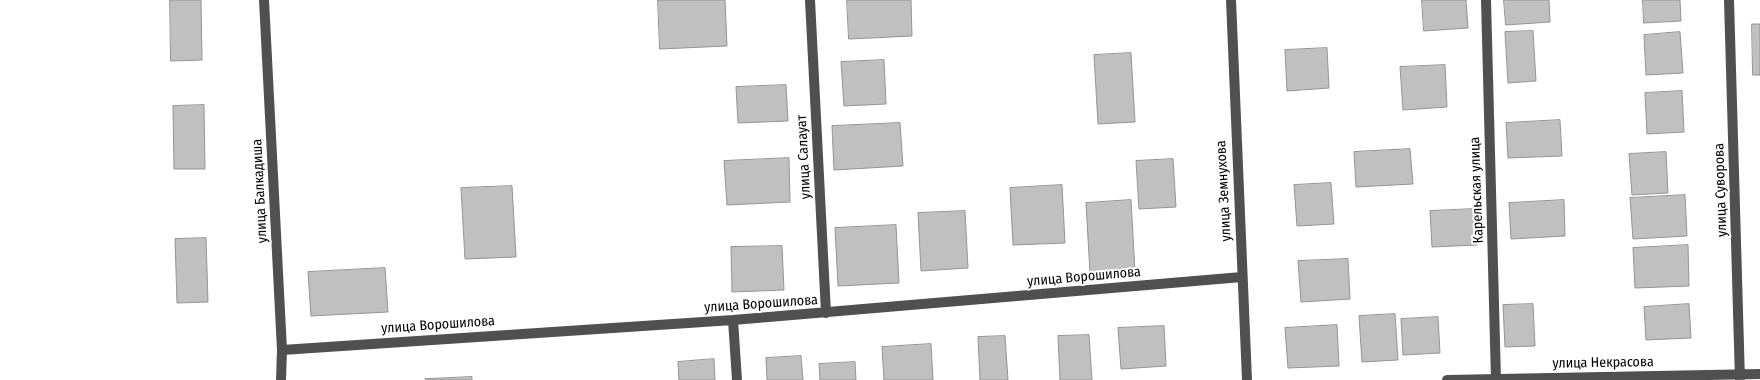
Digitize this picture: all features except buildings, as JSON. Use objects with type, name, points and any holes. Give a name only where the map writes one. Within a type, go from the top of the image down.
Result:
[{"type":"street","name":"улица Балкадиша","points":[[264,0],[282,350],[282,380]]},
{"type":"street","name":"улица Салауат","points":[[810,0],[826,313]]},
{"type":"street","name":"улица Земнухова","points":[[1231,0],[1247,380]]},
{"type":"street","name":"Карельская улица","points":[[1486,0],[1496,379]]},
{"type":"street","name":"улица Суворова","points":[[1729,0],[1740,377]]},
{"type":"street","name":"улица Ворошилова","points":[[282,350],[826,313],[1242,277]]},
{"type":"street","points":[[733,320],[737,380]]},
{"type":"street","name":"улица Некрасова","points":[[1446,380],[1740,377],[1760,374]]}]
